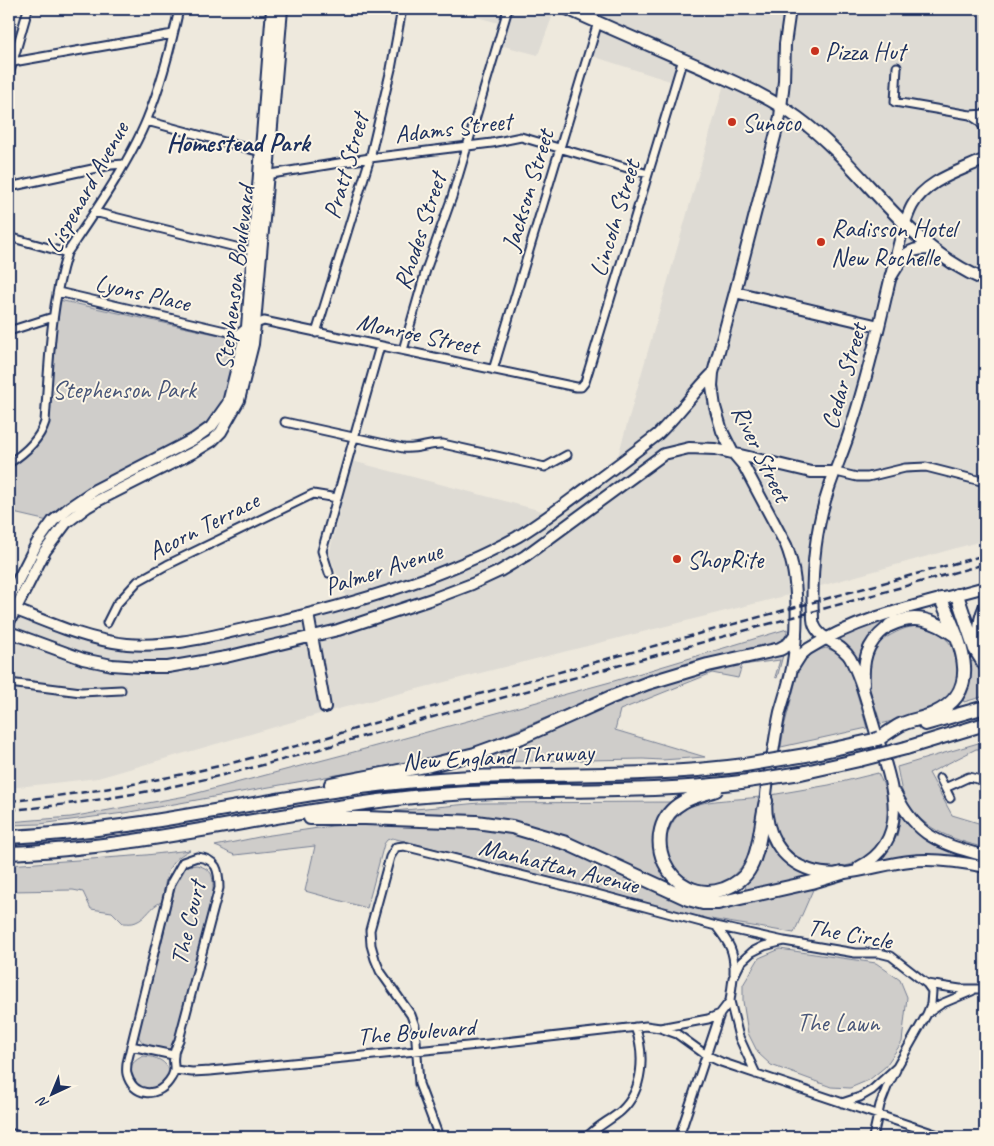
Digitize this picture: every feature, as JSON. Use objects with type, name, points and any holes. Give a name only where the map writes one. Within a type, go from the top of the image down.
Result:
[{"type":"highway","points":[[957,595],[975,649],[985,665]]},
{"type":"highway","points":[[901,728],[945,707],[956,696],[963,682],[965,665],[957,637],[941,599]]},
{"type":"highway","points":[[985,608],[981,619],[980,632],[985,658]]},
{"type":"highway","points":[[890,625],[905,619],[923,619],[938,624],[957,637]]},
{"type":"highway","points":[[276,801],[330,784],[430,765],[490,749],[538,731],[597,703],[635,688],[708,665],[780,648],[789,644],[795,636]]},
{"type":"highway","name":"New England Thruway","points":[[9,837],[135,825],[376,785],[461,777],[519,774],[648,773],[745,765],[853,745],[880,738],[901,728],[985,707]]},
{"type":"highway","name":"New England Thruway","points":[[9,853],[129,843],[355,804],[452,794],[509,791],[653,790],[741,782],[801,773],[859,760],[985,724]]},
{"type":"highway","points":[[741,782],[684,802],[674,809],[666,819],[660,836],[661,854],[667,868],[678,881],[691,889],[710,892],[729,887],[741,879],[754,860],[766,801]]},
{"type":"highway","points":[[270,819],[404,819],[476,822],[512,827],[566,843],[688,899],[703,903],[725,901],[845,873]]},
{"type":"main road","points":[[568,9],[750,90],[782,107],[811,128],[828,144],[905,226],[930,249],[985,280]]},
{"type":"main road","points":[[891,276],[908,252],[922,248],[930,249]]},
{"type":"street","points":[[9,75],[28,9]]},
{"type":"street","name":"Lispenard Avenue","points":[[10,461],[33,445],[42,432],[45,422],[53,317],[68,253],[124,164],[146,121],[160,87],[178,9]]},
{"type":"street","name":"Stephenson Boulevard","points":[[265,153],[272,9]]},
{"type":"street","name":"Stephenson Boulevard","points":[[9,622],[12,608],[45,551],[66,523],[99,500],[212,441],[221,432],[238,400],[249,359],[265,153],[282,9]]},
{"type":"street","name":"Pratt Street","points":[[316,333],[370,158],[391,69],[402,9]]},
{"type":"street","name":"Rhodes Street","points":[[403,350],[426,270],[452,197],[508,9]]},
{"type":"street","name":"River Street","points":[[790,9],[785,44],[782,107],[713,373],[713,396],[717,418],[733,453],[744,466],[791,558],[796,592],[795,636],[791,671]]},
{"type":"street","name":"Jackson Street","points":[[494,370],[598,22]]},
{"type":"street","points":[[13,62],[173,34]]},
{"type":"street","name":"Lincoln Street","points":[[581,387],[586,382],[682,59]]},
{"type":"street","points":[[898,67],[895,102],[970,115],[985,114]]},
{"type":"street","points":[[970,115],[979,121],[985,130]]},
{"type":"street","points":[[146,121],[265,153]]},
{"type":"street","name":"Adams Street","points":[[263,175],[370,158],[492,143],[521,137],[648,174]]},
{"type":"street","name":"Cedar Street","points":[[864,694],[850,658],[842,649],[816,630],[813,622],[814,573],[821,518],[829,487],[836,472],[856,411],[891,276],[913,205],[943,178],[985,159]]},
{"type":"street","points":[[9,187],[124,164]]},
{"type":"street","points":[[94,212],[257,252]]},
{"type":"street","points":[[9,236],[68,253]]},
{"type":"street","name":"Lyons Place","points":[[58,292],[238,334],[251,325]]},
{"type":"street","points":[[735,292],[879,326]]},
{"type":"street","points":[[9,331],[53,317]]},
{"type":"street","name":"Monroe Street","points":[[251,325],[264,321],[581,387]]},
{"type":"street","name":"Stephenson Boulevard","points":[[9,598],[36,543],[53,521],[95,490],[194,439],[211,427],[228,403],[251,325]]},
{"type":"street","points":[[329,573],[322,551],[380,346]]},
{"type":"street","name":"Palmer Avenue","points":[[12,608],[102,640],[129,644],[156,644],[225,633],[308,614],[352,602],[442,572],[468,562],[518,536],[565,504],[657,435],[670,423],[698,388],[713,373]]},
{"type":"street","points":[[285,422],[410,448],[434,443],[443,444],[545,467],[567,455]]},
{"type":"street","name":"Palmer Avenue","points":[[9,632],[83,659],[112,665],[168,667],[197,662],[268,648],[380,617],[472,584],[500,571],[525,556],[664,454],[689,448],[715,449],[811,472],[836,472]]},
{"type":"street","points":[[836,472],[857,477],[868,477],[905,468],[926,467],[985,482]]},
{"type":"street","name":"Acorn Terrace","points":[[107,623],[116,605],[127,592],[138,581],[160,569],[305,497],[313,494],[337,498]]},
{"type":"street","points":[[985,587],[926,604],[892,611],[827,638],[804,652],[791,671],[778,721],[766,801],[770,833],[777,845],[786,856],[797,864],[811,870],[826,873],[845,873],[896,863],[925,860],[954,861],[985,868]]},
{"type":"street","points":[[926,604],[890,625],[874,638],[865,655],[863,668],[864,694],[892,786],[907,814],[928,835],[948,846],[985,856]]},
{"type":"street","points":[[308,614],[325,707]]},
{"type":"street","points":[[9,683],[82,692],[121,690]]},
{"type":"street","points":[[945,788],[969,777],[985,781]]},
{"type":"street","points":[[940,778],[950,798]]},
{"type":"street","points":[[845,873],[870,860],[881,850],[889,837],[894,816],[892,786]]},
{"type":"street","name":"Manhattan Avenue","points":[[416,1052],[415,1026],[411,1016],[380,971],[371,944],[370,930],[380,892],[396,848],[404,846],[716,926]]},
{"type":"street","name":"The Court","points":[[173,1055],[179,1040],[219,888],[219,875],[216,867],[207,858],[197,857],[183,862],[171,883],[127,1063],[127,1074],[132,1084],[140,1092],[158,1091],[170,1081],[176,1070]]},
{"type":"street","name":"The Circle","points":[[716,926],[784,941],[855,953],[879,953],[892,956],[927,984]]},
{"type":"street","name":"The Circle","points":[[716,926],[731,946],[734,960],[730,1001],[739,1037],[756,1074]]},
{"type":"street","name":"The Circle","points":[[733,978],[741,962],[752,952],[764,946],[784,941]]},
{"type":"street","points":[[927,984],[949,988],[985,989]]},
{"type":"street","points":[[873,1137],[886,1087],[931,1004],[932,991],[927,984]]},
{"type":"street","points":[[927,1014],[941,1004],[974,990]]},
{"type":"street","points":[[679,1137],[720,1014],[730,1001]]},
{"type":"street","name":"The Boulevard","points":[[660,1028],[708,1019],[720,1014]]},
{"type":"street","name":"The Boulevard","points":[[176,1070],[192,1072],[210,1071],[416,1052],[646,1026],[660,1028],[677,1034],[706,1055],[756,1074],[944,1137]]},
{"type":"street","points":[[588,1137],[627,1105],[634,1093],[641,1070],[641,1041],[636,1027]]},
{"type":"street","points":[[131,1046],[173,1055],[176,1070]]},
{"type":"street","points":[[416,1052],[422,1094],[439,1137]]},
{"type":"street","points":[[842,1103],[872,1090],[897,1067]]},
{"type":"street","points":[[9,1133],[24,1137]]},
{"type":"shaded area","points":[[454,9],[555,9],[538,55],[500,45],[506,25],[455,11]]},
{"type":"shaded area","points":[[574,9],[985,9],[985,540],[785,596],[330,711],[98,778],[9,788],[9,606],[89,635],[133,642],[185,639],[347,600],[329,554],[352,461],[546,512],[616,463],[726,77],[682,57],[673,82],[592,56],[602,22]]},
{"type":"green space","name":"Stephenson Park","points":[[59,300],[242,340],[227,396],[207,425],[187,439],[48,521],[9,512],[9,465],[27,453],[36,444],[48,426]]},
{"type":"green space","points":[[892,618],[866,644],[860,659],[842,643],[840,638],[859,629]]},
{"type":"green space","points":[[918,626],[940,634],[949,642],[955,650],[958,660],[958,679],[954,689],[939,705],[919,714],[881,724],[868,676],[868,665],[872,654],[878,644],[889,636],[903,629]]},
{"type":"green space","points":[[787,629],[784,638],[776,644],[615,689],[478,746],[437,757],[124,813],[40,824],[9,825],[9,822],[71,817],[186,796],[614,681]]},
{"type":"green space","points":[[826,648],[836,652],[849,666],[867,728],[781,747],[784,727],[800,665],[811,654]]},
{"type":"green space","points":[[783,655],[777,678],[775,677],[780,660],[742,665],[738,678],[712,673],[620,710],[615,730],[705,757],[662,760],[476,762],[475,758],[534,738],[631,696],[671,681],[728,666]]},
{"type":"green space","points":[[974,661],[985,679],[985,696],[964,702],[962,697],[970,678],[969,662]]},
{"type":"green space","points":[[985,741],[985,749],[976,749],[929,773],[952,815],[985,825],[985,848],[960,841],[937,831],[918,816],[909,806],[903,794],[897,767]]},
{"type":"green space","points":[[878,773],[888,798],[887,824],[879,843],[866,857],[850,865],[832,867],[814,865],[797,857],[783,844],[772,822],[771,795],[829,785]]},
{"type":"green space","points":[[759,797],[750,848],[741,868],[733,875],[719,885],[709,887],[690,880],[676,869],[671,862],[666,846],[670,828],[682,812],[691,806],[709,802]]},
{"type":"green space","points":[[677,802],[655,833],[682,892],[587,846],[538,828],[513,821],[487,817],[395,815],[394,811],[479,803]]},
{"type":"green space","points":[[901,815],[931,842],[968,857],[968,860],[926,857],[883,862],[882,860],[897,836]]},
{"type":"green space","points":[[384,823],[459,826],[505,831],[546,841],[691,907],[710,910],[758,901],[815,885],[794,933],[677,912],[604,891],[392,838],[384,844],[367,908],[305,891],[315,846],[235,855],[215,846],[264,836],[332,826]]},
{"type":"green space","points":[[765,838],[783,860],[793,869],[807,876],[805,879],[746,891],[745,885],[761,862]]},
{"type":"green space","points":[[190,850],[175,860],[171,866],[166,878],[162,902],[143,918],[133,923],[123,923],[112,912],[91,909],[83,892],[73,890],[9,891],[9,865]]},
{"type":"green space","points":[[197,865],[210,872],[213,892],[175,1043],[172,1048],[167,1050],[152,1048],[143,1042],[138,1034],[178,876],[188,866]]},
{"type":"green space","name":"The Lawn","points":[[780,949],[876,963],[900,980],[907,997],[902,1042],[885,1067],[869,1080],[850,1088],[831,1087],[771,1065],[758,1053],[748,1033],[743,1001],[743,985],[759,958]]},
{"type":"green space","points":[[144,1056],[160,1060],[166,1065],[170,1073],[161,1084],[152,1088],[143,1088],[136,1084],[131,1077],[130,1069],[134,1062]]},
{"type":"railway","points":[[9,801],[102,789],[194,772],[239,761],[985,555]]},
{"type":"railway","points":[[9,810],[97,800],[228,774],[985,564]]},
{"type":"place","name":"Pizza Hut","points":[[815,51]]},
{"type":"place","name":"Sunoco","points":[[732,122]]},
{"type":"place","name":"Radisson Hotel New Rochelle","points":[[821,242]]},
{"type":"place","name":"ShopRite","points":[[677,559]]},
{"type":"district","name":"Homestead Park","points":[[238,142]]}]
